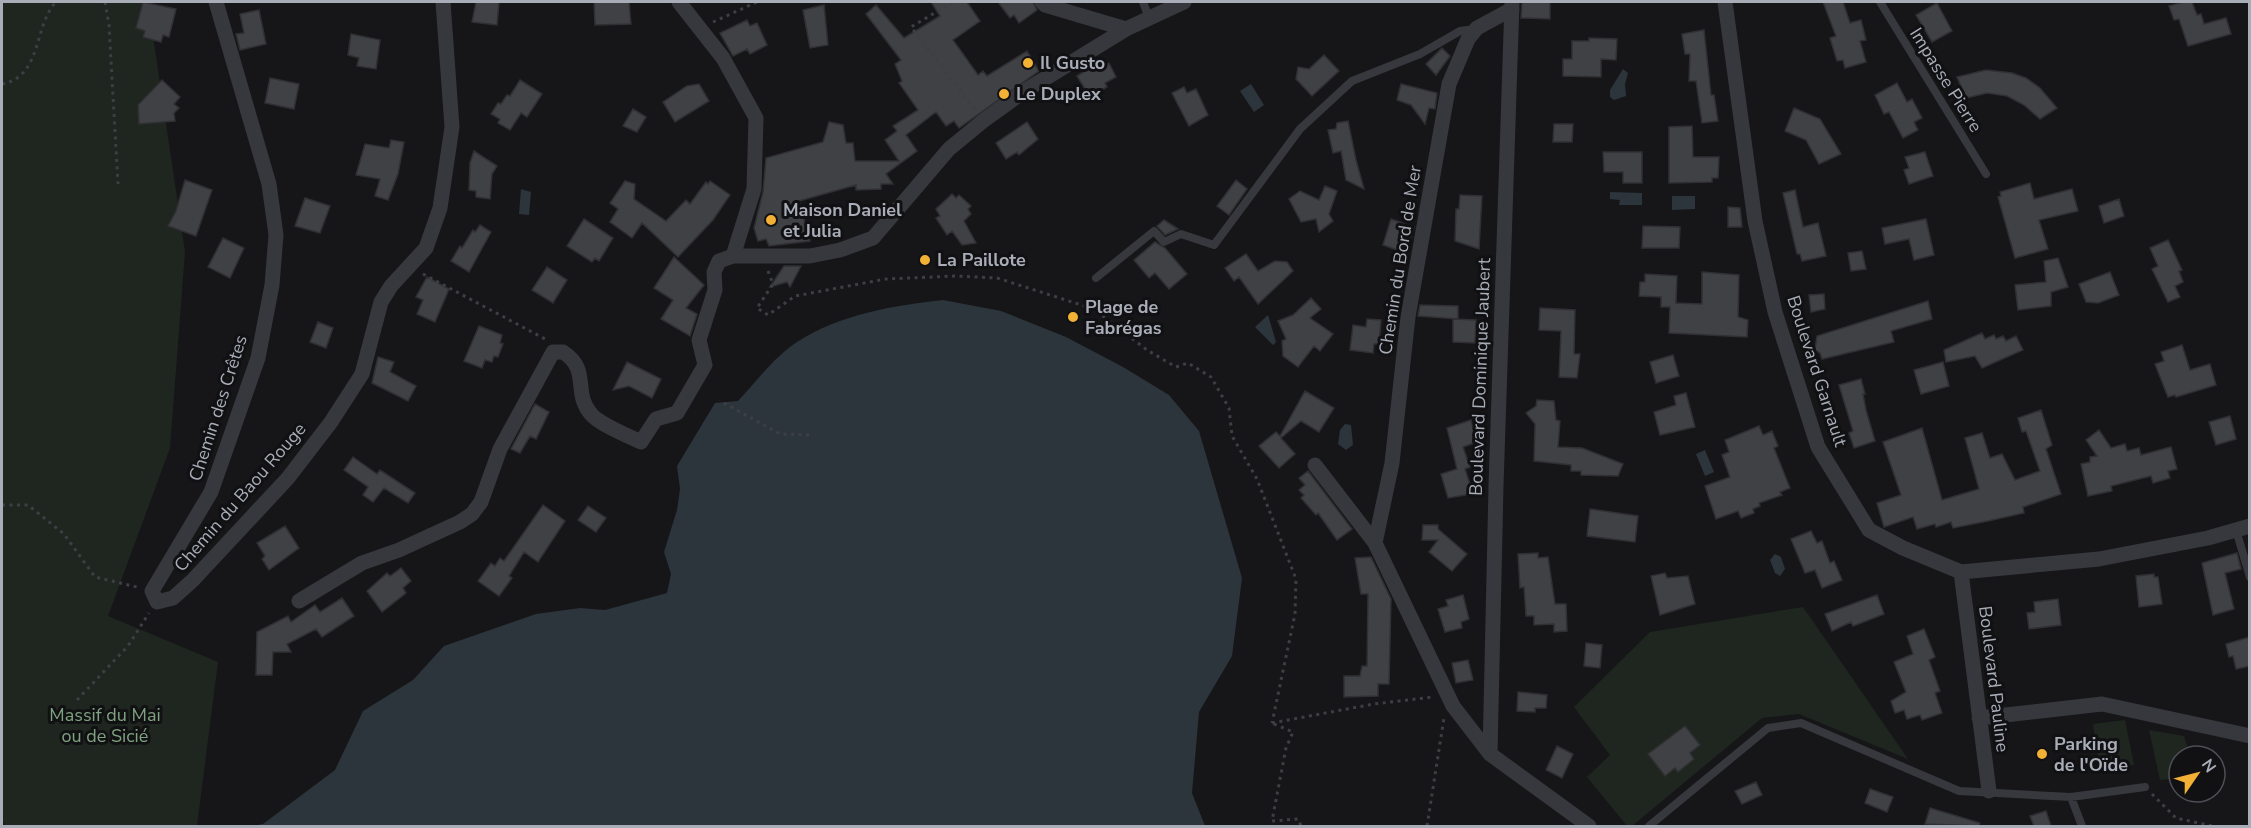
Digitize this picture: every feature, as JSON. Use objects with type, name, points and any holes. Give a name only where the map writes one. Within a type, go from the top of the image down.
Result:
[{"type":"street","name":"Chemin des Crêtes","points":[[154,596],[211,492],[258,358],[272,285],[276,235],[269,184],[216,2]]},
{"type":"street","name":"Chemin du Baou Rouge","points":[[154,596],[173,598],[193,580],[288,478],[331,422],[362,374],[381,302],[391,286],[411,267],[426,248],[440,208],[452,127],[443,2]]},
{"type":"street","points":[[298,601],[362,563],[399,550],[460,522],[472,514],[480,502],[500,449],[554,352],[563,352],[577,364],[583,398],[592,416],[641,442],[656,418],[677,413],[705,365],[699,340],[715,290],[714,272],[726,259],[754,189],[756,118],[723,58],[679,2]]},
{"type":"street","points":[[1042,2],[1045,5],[1126,29]]},
{"type":"street","points":[[726,259],[810,256],[840,250],[873,238],[949,149],[983,121],[1023,92],[1126,29],[1184,2]]},
{"type":"street","name":"Boulevard Garnault","points":[[1725,2],[1755,221],[1775,312],[1818,447],[1869,530],[1903,548],[1961,572],[2099,560],[2208,538],[2243,528]]},
{"type":"street","name":"Chemin du Bord de Mer","points":[[1376,543],[1392,463],[1408,317],[1449,84],[1467,39],[1477,28],[1512,5]]},
{"type":"street","name":"Boulevard Dominique Jaubert","points":[[1490,754],[1512,5]]},
{"type":"street","points":[[1315,465],[1376,543],[1447,696],[1490,754],[1589,826]]},
{"type":"street","name":"Boulevard Pauline","points":[[1961,572],[1989,791]]},
{"type":"street","points":[[1979,718],[2102,704],[2250,736]]},
{"type":"lane","points":[[1143,2],[1149,18]]},
{"type":"lane","name":"Impasse Pierre","points":[[1880,2],[1986,174]]},
{"type":"lane","points":[[1096,278],[1154,231],[1164,242],[1180,234],[1214,246],[1300,129],[1352,81],[1420,54],[1460,31],[1477,28]]},
{"type":"lane","points":[[2243,528],[2250,577]]},
{"type":"lane","points":[[1649,826],[1768,728],[1802,723],[1959,791],[2071,796],[2145,786]]},
{"type":"lane","points":[[2071,796],[2082,826]]},
{"type":"path","points":[[2,84],[21,74],[30,65],[44,18],[56,2]]},
{"type":"path","points":[[105,2],[109,25],[118,184]]},
{"type":"path","points":[[701,28],[757,2]]},
{"type":"path","points":[[954,2],[911,27],[983,121]]},
{"type":"path","points":[[762,258],[773,284],[757,308],[768,315],[795,296],[886,279],[997,278],[1094,309],[1156,356],[1176,367],[1188,363],[1211,377],[1229,408],[1232,436],[1257,479],[1296,579],[1295,614],[1272,723]]},
{"type":"path","points":[[411,267],[550,341],[554,352]]},
{"type":"path","points":[[724,403],[780,434],[810,435]]},
{"type":"path","points":[[2,505],[28,505],[64,534],[94,577],[154,596],[128,646],[77,700]]},
{"type":"path","points":[[1272,723],[1374,704],[1447,696],[1427,826]]},
{"type":"path","points":[[1272,723],[1293,732],[1286,748],[1272,821],[1298,819],[1301,826]]},
{"type":"path","points":[[2145,786],[2176,818],[2211,826]]},
{"type":"green space","name":"Massif du Mai ou de Sicié","points":[[2,2],[148,2],[185,252],[170,448],[108,616],[218,662],[197,826],[5,826],[2,819]]},
{"type":"green space","points":[[1803,607],[1908,759],[1799,714],[1762,718],[1632,826],[1627,826],[1587,777],[1610,755],[1574,707],[1650,632]]},
{"type":"green space","points":[[2125,720],[2134,765],[2100,770],[2093,724]]},
{"type":"green space","points":[[2149,730],[2184,736],[2186,744],[2167,744],[2167,779],[2160,780]]},
{"type":"shaded area","points":[[1623,69],[1628,73],[1625,84],[1626,96],[1614,100],[1610,97],[1610,90]]},
{"type":"shaded area","points":[[1251,84],[1264,105],[1254,112],[1240,91]]},
{"type":"shaded area","points":[[521,189],[531,192],[529,215],[519,214]]},
{"type":"shaded area","points":[[1610,192],[1642,193],[1642,205],[1619,205],[1620,200],[1610,199]]},
{"type":"shaded area","points":[[1672,196],[1695,196],[1695,209],[1672,210]]},
{"type":"shaded area","points":[[943,300],[1001,311],[1066,337],[1123,367],[1169,395],[1199,431],[1242,578],[1232,656],[1199,712],[1192,793],[1205,826],[252,826],[263,824],[335,770],[363,711],[413,680],[444,646],[536,614],[580,608],[605,610],[667,593],[671,574],[664,552],[677,510],[680,489],[677,466],[715,403],[738,401],[773,362],[789,348],[830,325],[887,308]]},
{"type":"shaded area","points":[[1268,315],[1276,342],[1273,345],[1255,327]]},
{"type":"shaded area","points":[[1345,424],[1351,425],[1353,445],[1346,450],[1338,444],[1340,430]]},
{"type":"shaded area","points":[[1705,450],[1714,472],[1705,476],[1696,454]]},
{"type":"shaded area","points":[[1775,554],[1781,557],[1785,569],[1780,576],[1775,573],[1770,560]]},
{"type":"building","points":[[143,2],[176,9],[169,37],[163,35],[161,42],[143,37],[145,31],[136,28]]},
{"type":"building","points":[[476,2],[499,2],[497,25],[472,22]]},
{"type":"building","points":[[594,2],[629,2],[631,24],[595,25]]},
{"type":"building","points":[[931,2],[967,2],[980,21],[953,40],[978,75],[983,71],[987,76],[1027,51],[1039,71],[959,128],[954,121],[946,126],[936,112],[906,135],[917,151],[886,174],[893,184],[881,184],[881,189],[856,190],[856,185],[799,201],[810,241],[769,246],[766,239],[758,241],[754,228],[763,192],[766,158],[823,142],[829,122],[843,125],[846,143],[853,143],[855,161],[899,161],[885,140],[897,131],[893,126],[918,110],[899,83],[902,81],[895,64],[901,60],[866,14],[876,5],[904,38],[940,16]]},
{"type":"building","points":[[998,2],[1033,2],[1037,10],[1019,23],[1014,15],[1010,18]]},
{"type":"building","points":[[1522,2],[1550,2],[1550,19],[1521,18]]},
{"type":"building","points":[[1823,2],[1843,2],[1850,23],[1861,20],[1866,40],[1860,41],[1866,62],[1845,68],[1843,60],[1837,61],[1830,38],[1836,36]]},
{"type":"building","points":[[2192,2],[2197,15],[2201,14],[2204,24],[2226,18],[2231,34],[2188,46],[2179,19],[2174,20],[2169,6]]},
{"type":"building","points":[[1937,3],[1952,31],[1932,42],[1916,15]]},
{"type":"building","points":[[824,5],[828,45],[810,48],[803,10]]},
{"type":"building","points":[[259,10],[266,44],[240,50],[236,34],[244,33],[240,14]]},
{"type":"building","points":[[747,20],[750,26],[757,23],[767,45],[750,54],[747,49],[733,56],[720,33]]},
{"type":"building","points":[[1704,30],[1711,95],[1714,95],[1718,121],[1702,123],[1696,81],[1689,81],[1690,54],[1685,54],[1682,34]]},
{"type":"building","points":[[351,34],[380,40],[376,69],[357,66],[359,58],[348,55]]},
{"type":"building","points":[[1589,38],[1617,39],[1616,60],[1601,59],[1601,77],[1563,76],[1563,59],[1572,59],[1572,41],[1589,41]]},
{"type":"building","points":[[1442,48],[1450,56],[1436,75],[1426,64]]},
{"type":"building","points":[[1324,55],[1339,71],[1312,96],[1296,79],[1298,67],[1309,69]]},
{"type":"building","points":[[1109,63],[1116,77],[1105,83],[1107,87],[1090,97],[1077,76],[1096,64],[1099,69]]},
{"type":"building","points":[[1986,70],[2012,73],[2026,78],[2040,88],[2057,108],[2040,119],[2024,105],[2007,96],[1987,93],[1966,98],[1957,77]]},
{"type":"building","points":[[270,78],[299,84],[294,109],[265,103]]},
{"type":"building","points":[[162,80],[180,97],[174,104],[179,108],[174,113],[175,121],[139,124],[138,105]]},
{"type":"building","points":[[520,80],[542,94],[527,117],[521,113],[510,130],[498,123],[500,119],[491,114],[498,103],[501,104],[507,95],[510,96]]},
{"type":"building","points":[[1897,83],[1907,102],[1912,99],[1922,118],[1914,122],[1918,130],[1903,138],[1889,112],[1884,114],[1875,95]]},
{"type":"building","points":[[699,84],[709,101],[675,122],[663,102],[687,86]]},
{"type":"building","points":[[1401,84],[1437,93],[1435,109],[1429,108],[1425,124],[1411,105],[1397,100]]},
{"type":"building","points":[[1184,87],[1187,93],[1196,89],[1208,115],[1189,126],[1172,93]]},
{"type":"building","points":[[1794,108],[1820,119],[1841,154],[1819,164],[1806,140],[1785,131]]},
{"type":"building","points":[[633,109],[646,117],[637,132],[623,126]]},
{"type":"building","points":[[1348,121],[1364,189],[1346,180],[1341,151],[1333,153],[1328,130],[1336,129],[1337,123]]},
{"type":"building","points":[[1027,122],[1038,139],[1019,155],[1017,152],[1006,159],[996,143]]},
{"type":"building","points":[[1554,124],[1573,124],[1572,142],[1553,142]]},
{"type":"building","points":[[1692,126],[1693,157],[1719,157],[1718,178],[1712,178],[1712,182],[1669,183],[1669,127]]},
{"type":"building","points":[[391,140],[404,142],[398,174],[388,200],[375,196],[380,179],[356,175],[365,144],[389,148]]},
{"type":"building","points":[[474,151],[497,166],[492,174],[490,199],[476,197],[476,191],[469,190],[470,163]]},
{"type":"building","points":[[1603,152],[1642,152],[1642,183],[1623,183],[1623,172],[1604,172]]},
{"type":"building","points":[[1925,152],[1933,176],[1909,184],[1904,170],[1909,168],[1905,157]]},
{"type":"building","points":[[185,180],[212,190],[196,236],[168,226],[176,211]]},
{"type":"building","points":[[1236,180],[1247,189],[1229,215],[1217,206]]},
{"type":"building","points":[[625,181],[635,184],[634,199],[666,221],[686,200],[690,204],[706,182],[708,184],[710,181],[730,195],[713,220],[678,257],[642,223],[632,238],[610,222],[618,209],[610,203]]},
{"type":"building","points":[[2030,183],[2034,199],[2072,189],[2078,211],[2039,220],[2048,249],[2015,258],[1998,197],[2001,196],[2000,192]]},
{"type":"building","points":[[1325,186],[1337,191],[1329,214],[1333,221],[1319,232],[1316,219],[1301,222],[1289,199],[1300,191],[1319,200]]},
{"type":"building","points":[[1795,190],[1803,227],[1818,223],[1826,256],[1802,261],[1800,254],[1797,254],[1783,193]]},
{"type":"building","points":[[952,194],[956,198],[959,195],[971,206],[968,209],[971,214],[964,221],[976,243],[962,245],[952,231],[947,235],[936,218],[940,216],[936,209]]},
{"type":"building","points":[[1460,195],[1482,196],[1479,249],[1455,241],[1456,209],[1459,209]]},
{"type":"building","points":[[305,198],[330,206],[320,233],[295,226]]},
{"type":"building","points":[[2119,199],[2124,216],[2104,223],[2099,206]]},
{"type":"building","points":[[1728,207],[1740,208],[1742,227],[1728,227]]},
{"type":"building","points":[[584,219],[613,238],[599,261],[595,258],[592,262],[567,246]]},
{"type":"building","points":[[1391,219],[1414,227],[1406,253],[1383,245]]},
{"type":"building","points":[[1926,219],[1934,255],[1914,260],[1909,239],[1885,244],[1882,228]]},
{"type":"building","points":[[1164,220],[1178,229],[1165,235],[1157,226]]},
{"type":"building","points":[[480,225],[491,232],[469,272],[451,261],[460,246],[462,248],[473,230],[475,232]]},
{"type":"building","points":[[1643,226],[1680,227],[1679,248],[1642,248]]},
{"type":"building","points":[[223,238],[244,248],[230,278],[208,267]]},
{"type":"building","points":[[2168,240],[2182,270],[2179,271],[2183,282],[2175,286],[2180,297],[2168,302],[2152,269],[2158,266],[2150,248]]},
{"type":"building","points":[[1155,242],[1165,248],[1187,274],[1169,289],[1155,273],[1149,278],[1134,260]]},
{"type":"building","points":[[1862,251],[1866,269],[1851,271],[1848,253]]},
{"type":"building","points":[[1246,254],[1258,271],[1275,261],[1287,262],[1293,271],[1258,304],[1239,277],[1234,281],[1225,268]]},
{"type":"building","points":[[674,257],[704,285],[686,308],[697,314],[690,336],[661,319],[673,300],[654,288]]},
{"type":"building","points":[[2058,258],[2068,287],[2051,292],[2051,306],[2018,310],[2015,285],[2046,282],[2044,261]]},
{"type":"building","points":[[784,266],[801,266],[790,287],[787,282],[770,287]]},
{"type":"building","points":[[547,267],[567,280],[553,303],[532,290]]},
{"type":"building","points":[[1702,272],[1739,275],[1738,317],[1748,320],[1747,337],[1669,333],[1670,307],[1661,307],[1661,297],[1639,296],[1640,282],[1645,282],[1645,274],[1677,276],[1676,303],[1702,304]]},
{"type":"building","points":[[2110,272],[2119,295],[2098,303],[2086,302],[2079,284]]},
{"type":"building","points":[[427,277],[449,289],[435,322],[417,314],[423,300],[416,297]]},
{"type":"building","points":[[1824,294],[1825,309],[1811,312],[1809,295]]},
{"type":"building","points":[[1311,298],[1321,309],[1310,318],[1333,334],[1320,351],[1314,346],[1298,367],[1283,356],[1282,341],[1286,339],[1278,321],[1293,315]]},
{"type":"building","points":[[1928,301],[1932,319],[1891,331],[1894,342],[1822,359],[1820,353],[1815,350],[1817,336]]},
{"type":"building","points":[[1420,305],[1458,306],[1458,319],[1418,316]]},
{"type":"building","points":[[1540,308],[1575,310],[1574,354],[1580,354],[1577,378],[1559,377],[1561,331],[1539,330]]},
{"type":"building","points":[[1367,319],[1381,320],[1379,344],[1374,344],[1373,353],[1350,350],[1353,325],[1366,327]]},
{"type":"building","points":[[1453,319],[1476,320],[1475,343],[1453,342]]},
{"type":"building","points":[[318,322],[333,328],[326,348],[310,342]]},
{"type":"building","points":[[479,326],[502,335],[500,343],[503,344],[498,357],[494,356],[492,362],[485,360],[482,368],[464,361]]},
{"type":"building","points":[[1982,333],[1985,339],[1994,335],[1996,339],[2003,336],[2006,341],[2016,336],[2023,350],[1982,368],[1975,356],[1946,362],[1944,350]]},
{"type":"building","points":[[2182,345],[2190,370],[2210,364],[2216,385],[2176,397],[2175,395],[2168,397],[2155,364],[2164,361],[2161,352]]},
{"type":"building","points":[[1673,355],[1679,376],[1656,383],[1650,362]]},
{"type":"building","points":[[378,357],[394,362],[390,372],[416,386],[408,401],[372,383]]},
{"type":"building","points":[[627,362],[661,379],[652,398],[629,386],[613,390]]},
{"type":"building","points":[[1943,362],[1949,386],[1921,394],[1914,370]]},
{"type":"building","points":[[1861,379],[1866,410],[1875,441],[1854,448],[1849,433],[1853,431],[1839,385]]},
{"type":"building","points":[[1305,391],[1334,408],[1319,432],[1301,421],[1281,438],[1295,454],[1279,468],[1259,446],[1276,432],[1280,436]]},
{"type":"building","points":[[1686,393],[1695,427],[1660,435],[1654,412],[1676,405],[1674,396]]},
{"type":"building","points":[[1537,400],[1554,401],[1556,420],[1560,421],[1558,447],[1582,448],[1623,464],[1618,476],[1581,475],[1581,471],[1571,471],[1571,465],[1534,461],[1535,424],[1526,413],[1536,406]]},
{"type":"building","points":[[535,404],[549,412],[536,439],[530,436],[520,453],[511,449]]},
{"type":"building","points":[[2041,410],[2052,445],[2046,449],[2061,494],[2023,507],[2024,513],[1953,528],[1951,522],[1936,527],[1935,524],[1917,529],[1913,517],[1884,527],[1877,503],[1901,495],[1883,442],[1922,428],[1942,500],[1979,489],[1965,438],[1982,433],[1990,458],[2002,454],[2015,480],[2040,471],[2026,431],[2022,432],[2018,418]]},
{"type":"building","points":[[2230,416],[2236,439],[2216,445],[2209,422]]},
{"type":"building","points":[[1471,420],[1477,442],[1463,447],[1470,467],[1465,469],[1472,490],[1471,494],[1448,498],[1441,474],[1457,469],[1447,428]]},
{"type":"building","points":[[1759,426],[1763,435],[1772,431],[1778,446],[1774,448],[1790,488],[1780,492],[1782,495],[1759,503],[1760,506],[1753,509],[1754,513],[1741,518],[1738,511],[1716,519],[1705,486],[1730,477],[1722,455],[1729,452],[1725,440]]},
{"type":"building","points":[[2099,430],[2111,448],[2125,444],[2127,451],[2139,448],[2141,455],[2171,447],[2177,469],[2168,471],[2170,478],[2153,483],[2151,476],[2111,486],[2112,491],[2088,496],[2081,464],[2090,462],[2090,457],[2097,456],[2086,440]]},
{"type":"building","points":[[353,457],[377,474],[380,470],[415,493],[408,503],[384,488],[373,502],[363,495],[368,487],[344,470]]},
{"type":"building","points":[[1308,471],[1352,529],[1337,540],[1318,513],[1316,515],[1301,498],[1304,495],[1299,490],[1305,485],[1299,478]]},
{"type":"building","points":[[543,505],[565,521],[538,562],[524,552],[509,576],[512,578],[499,596],[478,581],[491,563],[495,566],[500,558],[504,561]]},
{"type":"building","points":[[588,506],[606,518],[596,532],[578,520]]},
{"type":"building","points":[[1590,509],[1638,516],[1635,542],[1587,536]]},
{"type":"building","points":[[1423,525],[1438,525],[1438,529],[1467,554],[1452,571],[1429,552],[1438,540],[1422,540]]},
{"type":"building","points":[[285,526],[299,548],[269,570],[262,559],[265,556],[257,543]]},
{"type":"building","points":[[1811,531],[1817,543],[1822,541],[1830,563],[1834,561],[1842,580],[1822,588],[1815,570],[1805,573],[1791,539]]},
{"type":"building","points":[[1538,553],[1538,558],[1548,557],[1555,604],[1566,604],[1567,631],[1554,632],[1554,624],[1534,625],[1534,616],[1526,616],[1524,587],[1520,588],[1518,554]]},
{"type":"building","points":[[2237,553],[2241,569],[2225,573],[2234,609],[2213,615],[2202,563]]},
{"type":"building","points":[[1371,557],[1391,599],[1389,684],[1378,684],[1378,696],[1344,697],[1344,676],[1360,676],[1362,666],[1367,666],[1368,594],[1361,594],[1355,558]]},
{"type":"building","points":[[401,568],[411,581],[403,588],[406,593],[382,612],[367,591],[387,573],[390,576]]},
{"type":"building","points":[[1665,573],[1667,578],[1688,576],[1695,604],[1660,615],[1651,576]]},
{"type":"building","points":[[2154,574],[2154,577],[2158,577],[2162,604],[2139,607],[2136,576]]},
{"type":"building","points":[[1463,595],[1469,619],[1461,622],[1462,628],[1445,632],[1438,609],[1448,606],[1446,600]]},
{"type":"building","points":[[1877,595],[1884,614],[1853,626],[1851,622],[1832,631],[1825,614]]},
{"type":"building","points":[[342,598],[354,616],[322,637],[316,629],[287,644],[291,652],[273,652],[272,675],[256,675],[257,632],[288,616],[291,622],[315,605],[320,612]]},
{"type":"building","points":[[2058,599],[2061,625],[2029,629],[2027,613],[2035,612],[2034,602]]},
{"type":"building","points":[[1924,629],[1935,657],[1929,660],[1940,691],[1935,693],[1942,713],[1922,720],[1920,715],[1907,719],[1904,710],[1895,713],[1891,701],[1906,692],[1894,662],[1913,654],[1907,636]]},
{"type":"building","points":[[2250,637],[2250,666],[2236,669],[2233,656],[2229,657],[2226,644]]},
{"type":"building","points":[[1586,643],[1602,645],[1600,668],[1584,666]]},
{"type":"building","points":[[1468,660],[1473,680],[1456,683],[1452,663]]},
{"type":"building","points":[[1518,692],[1547,695],[1546,708],[1535,708],[1535,712],[1517,711]]},
{"type":"building","points":[[1685,726],[1700,745],[1690,753],[1694,759],[1678,772],[1675,768],[1665,776],[1648,754]]},
{"type":"building","points":[[1557,746],[1573,754],[1562,778],[1546,770]]},
{"type":"building","points":[[1756,782],[1762,795],[1742,804],[1735,791]]},
{"type":"building","points":[[1870,789],[1893,797],[1887,812],[1865,803]]},
{"type":"building","points":[[1930,808],[1980,823],[1979,826],[1925,824]]},
{"type":"building","points":[[2046,811],[2051,826],[2034,826],[2030,816]]},
{"type":"place","name":"Il Gusto","points":[[1028,63]]},
{"type":"place","name":"Le Duplex","points":[[1004,94]]},
{"type":"place","name":"Maison Daniel et Julia","points":[[771,220]]},
{"type":"place","name":"La Paillote","points":[[925,260]]},
{"type":"place","name":"Plage de Fabrégas","points":[[1073,317]]},
{"type":"place","name":"Parking de l'Oïde","points":[[2042,754]]}]
